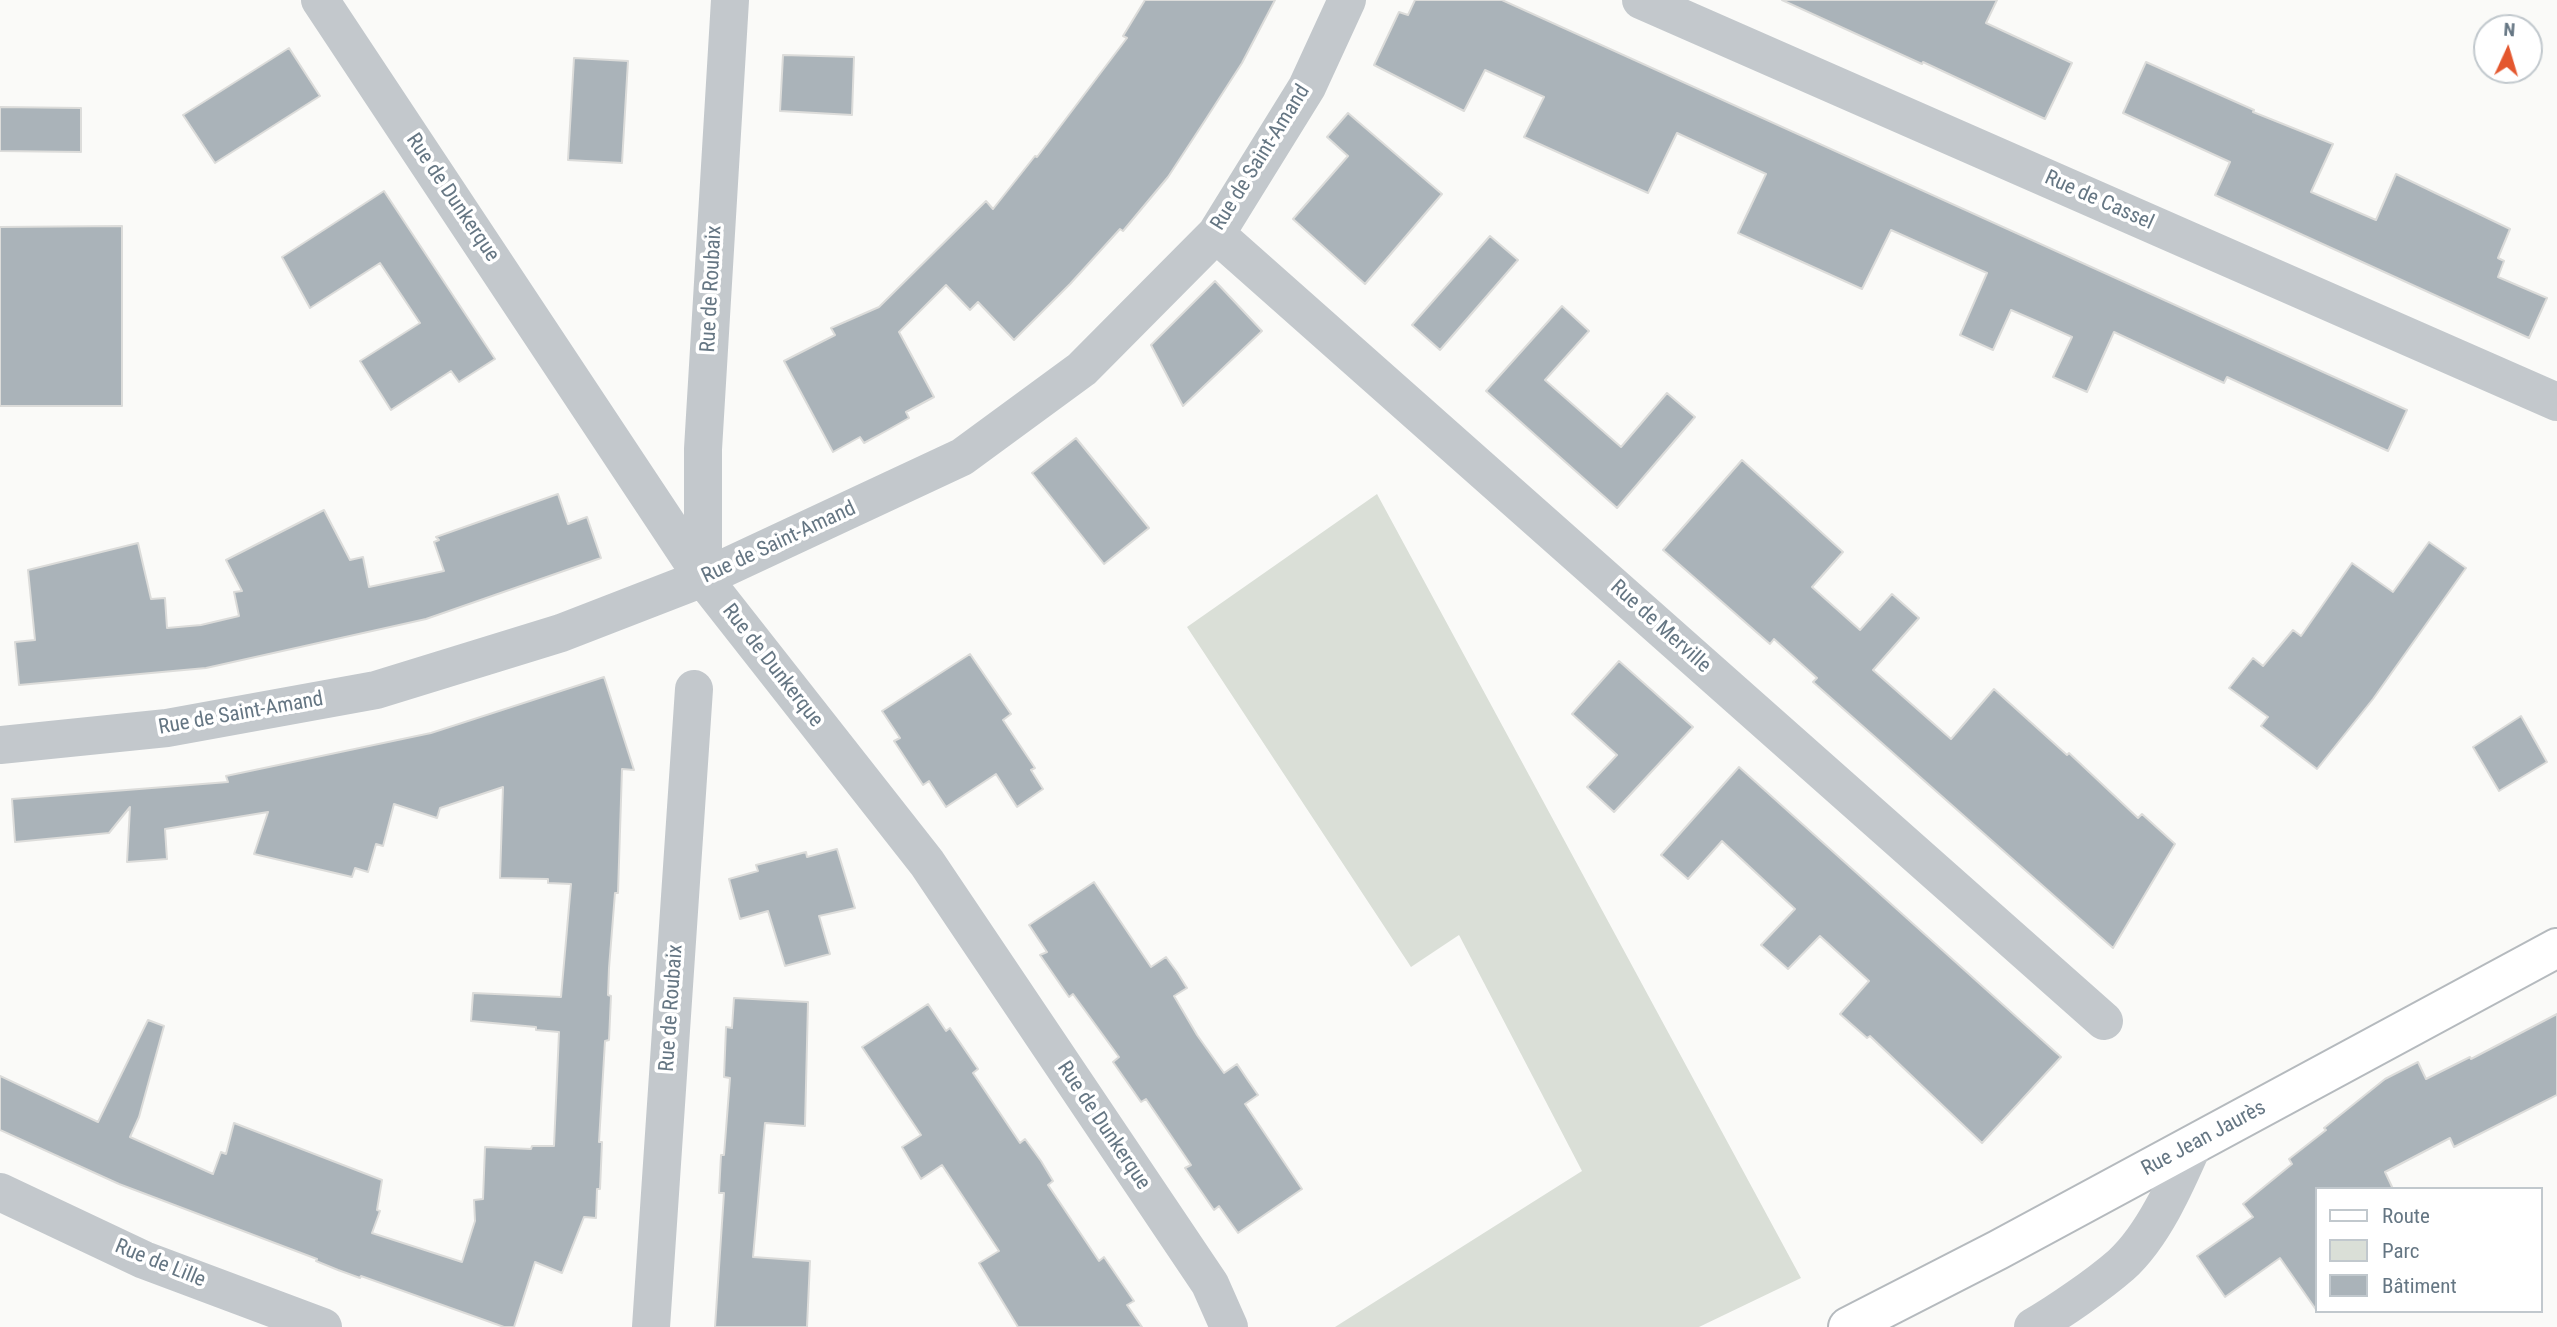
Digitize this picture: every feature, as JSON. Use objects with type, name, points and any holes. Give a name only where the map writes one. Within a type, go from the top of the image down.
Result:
[{"type":"main road","name":"Rue Jean Jaurès","points":[[1848,1327],[1998,1250],[2557,948]]},
{"type":"street","name":"Rue de Dunkerque","points":[[320,0],[703,578],[928,863],[1210,1284],[1230,1327]]},
{"type":"street","name":"Rue de Roubaix","points":[[703,578],[703,449],[730,0]]},
{"type":"street","name":"Rue de Saint-Amand","points":[[0,745],[167,728],[376,690],[561,633],[703,578],[962,457],[1082,369],[1216,234],[1307,87],[1347,0]]},
{"type":"street","name":"Rue de Cassel","points":[[1642,0],[2557,402]]},
{"type":"street","name":"Rue de Merville","points":[[1216,234],[2104,1021]]},
{"type":"street","name":"Rue de Roubaix","points":[[651,1327],[694,689]]},
{"type":"street","points":[[2033,1327],[2122,1264],[2154,1224],[2193,1145]]},
{"type":"street","name":"Rue de Lille","points":[[0,1192],[144,1260],[323,1327]]},
{"type":"green space","points":[[1377,494],[1801,1278],[1699,1327],[1335,1327],[1582,1171],[1459,935],[1411,967],[1187,627]]},
{"type":"building","points":[[1145,0],[1275,0],[1242,63],[1168,177],[1123,231],[1120,229],[1014,340],[978,302],[970,310],[946,285],[899,332],[934,397],[906,412],[909,418],[864,443],[860,437],[833,452],[784,361],[835,335],[831,328],[879,307],[986,201],[993,209],[1035,156],[1037,157],[1127,38],[1123,36]]},
{"type":"building","points":[[1415,0],[1502,0],[2407,410],[2388,451],[2227,377],[2224,383],[2114,332],[2087,392],[2053,377],[2072,337],[2041,323],[2011,310],[1993,350],[1960,335],[1987,273],[1891,230],[1862,289],[1738,233],[1766,174],[1677,133],[1648,193],[1524,137],[1544,97],[1485,70],[1464,111],[1374,65],[1399,12],[1408,15]]},
{"type":"building","points":[[1782,0],[1997,0],[1986,23],[2072,63],[2045,119]]},
{"type":"building","points":[[289,48],[320,96],[215,163],[183,115]]},
{"type":"building","points":[[783,55],[854,57],[852,115],[780,111]]},
{"type":"building","points":[[574,58],[628,61],[622,163],[568,160]]},
{"type":"building","points":[[2146,62],[2254,110],[2253,112],[2333,144],[2311,192],[2376,220],[2396,174],[2510,229],[2498,258],[2504,261],[2498,277],[2547,298],[2529,338],[2215,195],[2230,162],[2123,113]]},
{"type":"building","points":[[0,107],[81,108],[81,152],[0,151]]},
{"type":"building","points":[[1348,113],[1442,194],[1365,284],[1293,219],[1348,156],[1327,137]]},
{"type":"building","points":[[384,191],[495,359],[459,382],[451,371],[391,410],[360,361],[420,323],[380,263],[310,308],[282,257]]},
{"type":"building","points":[[122,226],[122,406],[0,406],[0,227]]},
{"type":"building","points":[[1490,236],[1518,260],[1440,350],[1412,325]]},
{"type":"building","points":[[1215,281],[1262,331],[1183,406],[1151,345]]},
{"type":"building","points":[[1562,306],[1589,331],[1545,380],[1621,447],[1667,393],[1695,417],[1617,508],[1486,391]]},
{"type":"building","points":[[1076,438],[1149,528],[1104,564],[1032,473]]},
{"type":"building","points":[[1742,460],[1843,552],[1812,587],[1860,630],[1892,594],[1919,618],[1873,670],[1951,739],[1994,689],[2067,755],[2069,753],[2138,818],[2142,814],[2175,844],[2113,948],[1813,682],[1817,678],[1774,639],[1770,644],[1663,550]]},
{"type":"building","points":[[558,494],[568,524],[587,517],[601,558],[426,619],[206,668],[19,685],[15,642],[35,640],[28,570],[138,543],[151,599],[165,598],[167,628],[201,625],[239,616],[234,592],[242,591],[226,560],[324,510],[350,560],[363,557],[369,587],[444,571],[434,542],[439,540],[436,537]]},
{"type":"building","points":[[2429,542],[2466,568],[2373,699],[2317,769],[2261,726],[2268,717],[2229,688],[2253,658],[2263,666],[2293,630],[2301,636],[2352,563],[2393,592]]},
{"type":"building","points":[[970,654],[1011,714],[1003,720],[1035,768],[1031,770],[1043,789],[1017,807],[996,774],[946,807],[929,781],[923,785],[894,741],[900,738],[882,711]]},
{"type":"building","points":[[1619,661],[1693,727],[1614,812],[1587,787],[1617,755],[1572,714]]},
{"type":"building","points":[[604,677],[634,770],[622,769],[618,893],[615,893],[609,968],[609,1040],[605,1041],[599,1142],[602,1142],[600,1189],[597,1189],[596,1218],[584,1217],[562,1273],[535,1262],[514,1327],[504,1327],[338,1270],[316,1261],[317,1259],[119,1184],[0,1130],[0,1076],[98,1122],[148,1020],[164,1026],[139,1117],[130,1137],[213,1174],[221,1152],[226,1154],[234,1123],[382,1180],[377,1210],[380,1211],[372,1233],[462,1262],[475,1221],[474,1200],[483,1199],[485,1147],[531,1149],[532,1146],[554,1146],[559,1032],[536,1030],[536,1027],[471,1021],[473,993],[561,997],[571,884],[548,883],[548,879],[500,878],[503,787],[440,808],[437,818],[394,804],[383,846],[376,844],[368,872],[355,868],[352,877],[254,854],[268,812],[165,829],[167,859],[127,862],[130,807],[109,833],[15,842],[12,799],[228,782],[226,776],[431,733]]},
{"type":"building","points":[[2521,716],[2547,762],[2499,791],[2473,747]]},
{"type":"building","points":[[1739,767],[2061,1057],[1982,1143],[1870,1036],[1867,1038],[1840,1014],[1869,981],[1820,936],[1788,969],[1761,945],[1795,909],[1722,841],[1688,879],[1661,855]]},
{"type":"building","points":[[837,849],[855,908],[819,916],[830,954],[785,966],[768,911],[740,919],[729,879],[758,871],[756,865],[806,852],[807,857]]},
{"type":"building","points":[[1094,882],[1151,967],[1166,957],[1177,972],[1187,988],[1174,996],[1224,1073],[1237,1064],[1258,1095],[1245,1104],[1302,1189],[1238,1233],[1219,1206],[1214,1210],[1185,1168],[1191,1165],[1146,1099],[1141,1102],[1113,1062],[1119,1057],[1073,994],[1069,997],[1040,955],[1047,952],[1029,925]]},
{"type":"building","points":[[734,998],[808,1002],[805,1126],[765,1123],[753,1257],[810,1261],[807,1327],[715,1327],[724,1193],[719,1193],[721,1155],[724,1155],[730,1078],[724,1077],[726,1027],[732,1028]]},
{"type":"building","points":[[928,1004],[946,1031],[950,1028],[978,1069],[973,1073],[1020,1143],[1025,1139],[1041,1161],[1053,1181],[1048,1185],[1099,1261],[1104,1257],[1134,1301],[1127,1305],[1142,1327],[1018,1327],[979,1263],[999,1251],[942,1165],[921,1179],[902,1147],[921,1135],[862,1047]]},
{"type":"building","points":[[2557,1014],[2557,1095],[2454,1147],[2450,1138],[2385,1172],[2392,1187],[2316,1187],[2316,1310],[2280,1258],[2225,1297],[2197,1256],[2253,1217],[2243,1204],[2292,1164],[2289,1159],[2385,1079],[2418,1062],[2426,1079],[2470,1057],[2471,1059]]}]
